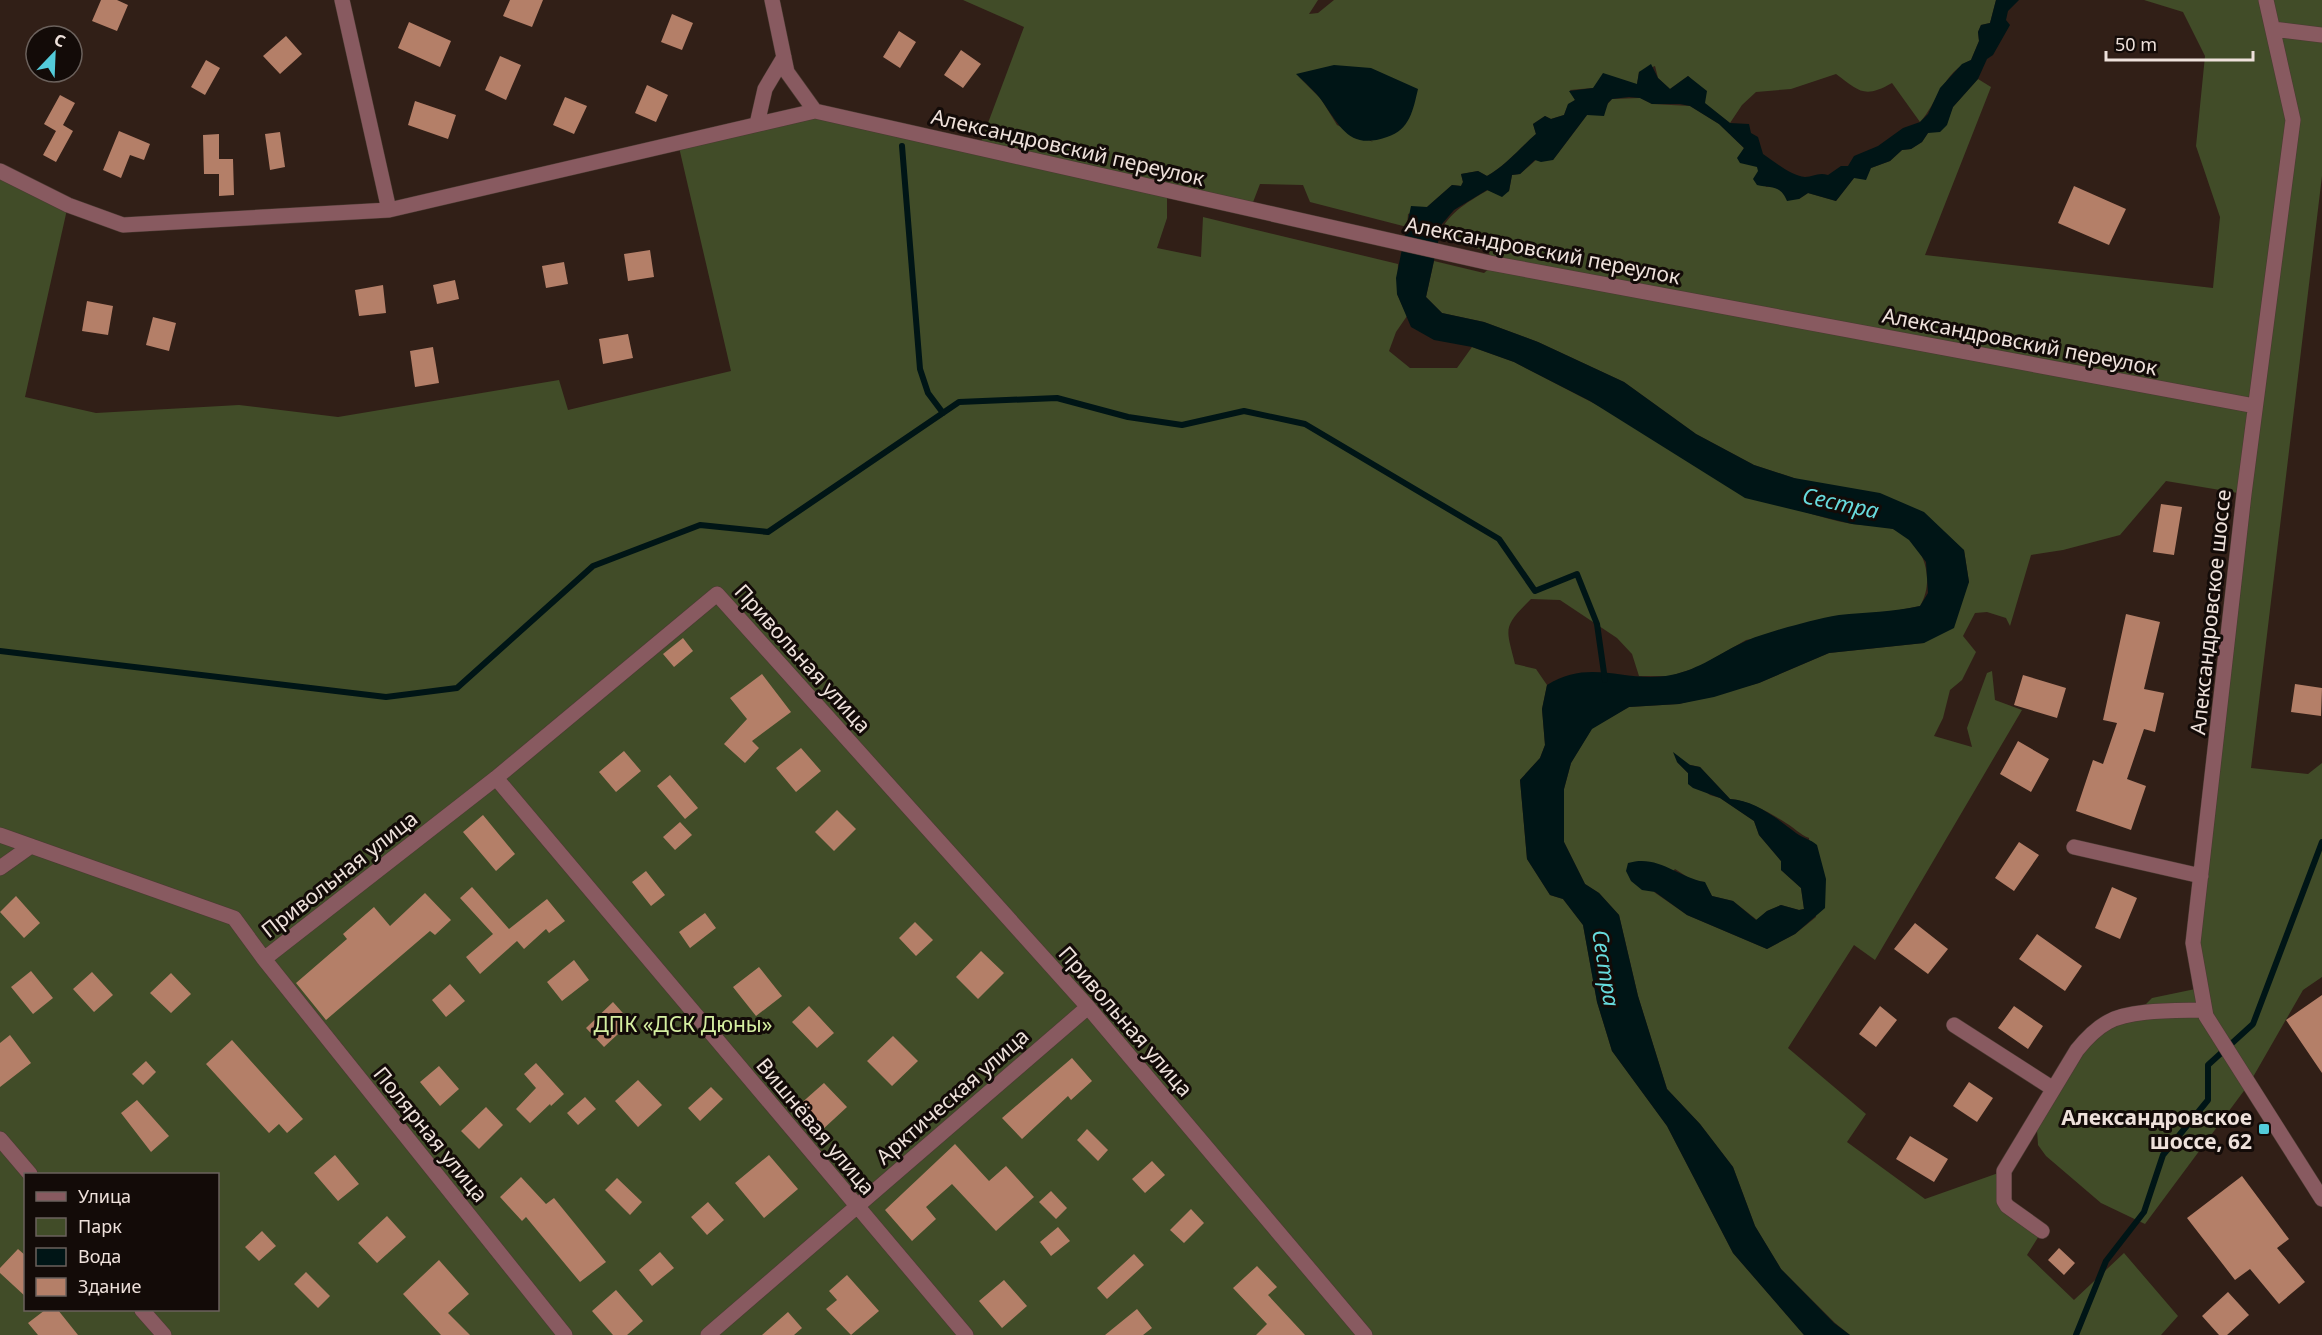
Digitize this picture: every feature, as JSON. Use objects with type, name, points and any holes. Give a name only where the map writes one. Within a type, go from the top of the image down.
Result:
[{"type":"street","points":[[342,0],[389,210]]},
{"type":"street","points":[[0,171],[68,205],[123,225],[389,210],[757,124],[821,112],[787,72],[772,0]]},
{"type":"street","name":"Александровское шоссе","points":[[2266,0],[2293,120],[2255,406],[2193,943],[2205,1010],[2214,1029],[2322,1199]]},
{"type":"street","points":[[2273,29],[2322,35]]},
{"type":"street","points":[[757,124],[765,89],[784,57]]},
{"type":"street","name":"Александровский переулок","points":[[821,112],[1483,261],[2255,406]]},
{"type":"street","name":"Привольная улица","points":[[0,835],[234,918],[264,959],[496,778],[717,594],[1088,1007],[1365,1335]]},
{"type":"street","name":"Вишнёвая улица","points":[[496,778],[966,1335]]},
{"type":"street","points":[[0,868],[31,846]]},
{"type":"street","points":[[2074,847],[2201,876]]},
{"type":"street","name":"Полярная улица","points":[[264,959],[565,1335]]},
{"type":"street","name":"Арктическая улица","points":[[708,1335],[1088,1007]]},
{"type":"street","points":[[2042,1231],[2004,1202],[2004,1171],[2077,1050],[2090,1034],[2109,1020],[2136,1014],[2205,1010]]},
{"type":"street","points":[[1954,1025],[2052,1088]]},
{"type":"street","points":[[0,1139],[29,1173]]},
{"type":"street","points":[[143,1311],[164,1335]]},
{"type":"green space","name":"ДПК «ДСК Дюны»","points":[[963,0],[1318,0],[1309,14],[1318,13],[1334,0],[1996,0],[1990,23],[1981,25],[1978,32],[1979,41],[1971,60],[1961,65],[1947,80],[1920,122],[1892,83],[1868,92],[1856,89],[1836,74],[1791,89],[1756,92],[1742,105],[1730,123],[1704,103],[1701,88],[1688,76],[1670,89],[1658,78],[1655,66],[1639,72],[1637,84],[1570,90],[1575,100],[1568,105],[1564,115],[1551,119],[1545,116],[1533,124],[1536,134],[1487,176],[1478,171],[1461,174],[1463,182],[1461,186],[1452,185],[1427,207],[1408,214],[1407,227],[1310,202],[1303,185],[1260,184],[1250,210],[1167,191],[1167,218],[1157,248],[1201,257],[1203,217],[1398,264],[1397,294],[1407,316],[1396,332],[1389,351],[1410,368],[1457,368],[1472,347],[1514,362],[1802,511],[1846,523],[1893,529],[1913,542],[1919,552],[1927,573],[1925,595],[1920,606],[1746,640],[1699,667],[1670,676],[1639,676],[1632,654],[1617,638],[1560,600],[1531,599],[1515,616],[1509,628],[1508,635],[1515,664],[1536,669],[1547,685],[1542,709],[1545,745],[1540,758],[1520,780],[1527,859],[1550,895],[1563,899],[1583,925],[1597,1002],[1612,1051],[1667,1126],[1733,1253],[1804,1335],[0,1335],[0,170],[68,205],[25,397],[96,413],[239,405],[338,417],[559,380],[568,410],[731,371],[678,143],[833,114],[979,147],[1024,27]],"holes":[[[1297,75],[1373,142],[1337,125],[1321,99]]]},
{"type":"green space","points":[[2144,0],[2322,0],[2322,176],[2251,768],[2308,774],[2322,763],[2322,977],[2303,990],[2249,1084],[2145,1224],[2101,1203],[2046,1156],[2038,1145],[2036,1115],[2090,1034],[2136,1014],[2152,998],[2200,988],[2195,959],[2244,494],[2166,481],[2120,535],[2063,550],[2031,555],[2010,626],[2006,618],[1987,612],[1975,613],[1963,636],[1976,652],[1962,680],[1950,690],[1943,718],[1934,736],[1972,747],[1967,728],[1987,673],[1992,671],[1995,700],[2022,710],[1875,960],[1854,945],[1788,1048],[1866,1114],[1847,1142],[1925,1199],[2004,1171],[2004,1201],[2042,1231],[2027,1255],[2074,1300],[2124,1253],[2178,1316],[2161,1335],[1850,1335],[1781,1269],[1755,1226],[1733,1167],[1700,1124],[1667,1089],[1638,996],[1619,915],[1599,893],[1585,884],[1564,842],[1564,789],[1571,763],[1592,728],[1629,707],[1679,704],[1759,683],[1829,653],[1924,643],[1969,582],[1964,550],[1794,478],[1754,465],[1696,434],[1624,382],[1538,342],[1484,322],[1442,313],[1426,297],[1434,261],[1484,273],[1491,267],[2236,407],[2252,395],[2246,398],[1492,260],[1488,251],[1437,239],[1451,216],[1465,205],[1488,190],[1497,194],[1509,191],[1512,175],[1520,174],[1536,160],[1553,160],[1587,115],[1598,115],[1612,99],[1640,98],[1652,104],[1690,106],[1719,124],[1744,148],[1742,152],[1757,166],[1766,187],[1774,186],[1799,199],[1808,193],[1836,201],[1854,178],[1890,161],[1902,150],[1911,149],[1922,142],[1928,133],[1950,114],[1953,107],[1978,79],[1991,87],[1925,255],[2213,288],[2220,217],[2196,146],[2205,56],[2183,12]],"holes":[[[1677,762],[1700,767],[1730,799],[1751,804],[1766,811],[1809,838],[1816,917],[1795,934],[1767,949],[1687,915],[1654,892],[1675,869],[1692,880],[1704,882],[1712,896],[1733,901],[1757,920],[1767,911],[1781,905],[1799,910],[1804,909],[1801,888],[1781,870],[1781,861],[1759,835],[1754,821],[1720,798],[1710,795],[1689,779],[1688,773]]]},
{"type":"water","name":"Сестра","points":[[1996,0],[2019,0],[2008,11],[2006,20],[2010,25],[1993,55],[1987,59],[1978,79],[1953,107],[1947,125],[1940,132],[1928,133],[1922,142],[1911,149],[1902,150],[1890,161],[1871,168],[1866,180],[1854,178],[1836,201],[1808,193],[1799,199],[1787,201],[1779,190],[1757,185],[1753,179],[1758,171],[1757,167],[1740,163],[1737,158],[1744,148],[1719,124],[1690,106],[1652,104],[1640,98],[1629,97],[1612,99],[1608,103],[1604,116],[1587,115],[1553,160],[1541,162],[1535,160],[1520,174],[1512,175],[1509,191],[1502,197],[1487,190],[1454,210],[1442,224],[1426,297],[1442,313],[1484,322],[1538,342],[1624,382],[1696,434],[1754,465],[1794,478],[1880,493],[1924,512],[1964,550],[1969,582],[1954,628],[1924,643],[1829,653],[1759,683],[1714,697],[1679,704],[1629,707],[1592,729],[1571,763],[1564,789],[1564,842],[1585,884],[1599,893],[1619,915],[1638,996],[1667,1089],[1700,1124],[1733,1167],[1755,1226],[1781,1269],[1834,1323],[1850,1335],[1804,1335],[1733,1253],[1667,1126],[1612,1051],[1597,1002],[1583,925],[1563,899],[1550,895],[1527,859],[1520,780],[1540,758],[1545,745],[1542,709],[1547,685],[1563,677],[1579,673],[1655,677],[1681,673],[1750,639],[1788,627],[1839,615],[1920,606],[1928,593],[1926,562],[1909,540],[1893,529],[1852,524],[1745,498],[1590,401],[1514,362],[1472,347],[1434,340],[1411,327],[1397,294],[1396,278],[1411,206],[1427,207],[1452,185],[1461,186],[1463,182],[1461,174],[1478,171],[1487,176],[1493,172],[1536,134],[1533,124],[1545,116],[1551,119],[1564,115],[1568,104],[1575,100],[1569,91],[1593,88],[1603,73],[1637,84],[1639,72],[1651,64],[1658,78],[1670,89],[1688,76],[1707,91],[1705,103],[1730,123],[1749,124],[1751,133],[1758,137],[1763,154],[1778,165],[1805,177],[1828,175],[1841,166],[1848,166],[1854,156],[1878,146],[1903,128],[1920,122],[1928,114],[1940,88],[1962,64],[1971,60],[1979,41],[1978,32],[1981,25],[1990,23]]},
{"type":"water","points":[[1334,65],[1371,68],[1418,89],[1412,112],[1401,130],[1387,137],[1364,141],[1355,138],[1341,128],[1322,101],[1296,74]]},
{"type":"water","points":[[1673,752],[1690,765],[1700,767],[1730,799],[1757,807],[1817,845],[1826,879],[1825,908],[1795,934],[1767,949],[1687,915],[1655,892],[1642,890],[1631,881],[1626,871],[1628,863],[1649,861],[1705,882],[1712,896],[1733,901],[1756,920],[1767,911],[1781,905],[1799,910],[1804,909],[1801,888],[1781,870],[1781,861],[1759,835],[1754,821],[1720,798],[1688,784],[1688,773],[1677,762]]},
{"type":"building","points":[[101,0],[117,0],[128,5],[117,31],[92,21]]},
{"type":"building","points":[[510,0],[543,0],[532,27],[503,16]]},
{"type":"building","points":[[672,14],[693,23],[682,50],[661,42]]},
{"type":"building","points":[[409,22],[451,41],[440,67],[398,48]]},
{"type":"building","points":[[899,31],[916,42],[900,68],[883,57]]},
{"type":"building","points":[[286,36],[302,54],[280,74],[263,56]]},
{"type":"building","points":[[961,50],[981,64],[963,88],[944,75]]},
{"type":"building","points":[[500,56],[521,65],[506,100],[485,90]]},
{"type":"building","points":[[206,60],[220,68],[205,95],[191,87]]},
{"type":"building","points":[[647,85],[668,95],[656,122],[635,113]]},
{"type":"building","points":[[60,95],[75,103],[63,125],[73,131],[56,162],[43,155],[56,131],[44,124]]},
{"type":"building","points":[[565,97],[587,106],[574,134],[553,125]]},
{"type":"building","points":[[415,101],[456,115],[448,139],[408,125]]},
{"type":"building","points":[[119,131],[150,144],[144,160],[130,155],[121,178],[103,170]]},
{"type":"building","points":[[280,132],[285,167],[270,170],[265,134]]},
{"type":"building","points":[[219,134],[219,159],[233,159],[234,195],[219,196],[219,174],[204,174],[203,135]]},
{"type":"building","points":[[2074,186],[2126,209],[2109,245],[2058,223]]},
{"type":"building","points":[[650,250],[654,277],[628,281],[624,254]]},
{"type":"building","points":[[564,262],[568,284],[546,288],[542,266]]},
{"type":"building","points":[[455,280],[459,299],[437,304],[433,285]]},
{"type":"building","points":[[383,285],[386,313],[359,316],[355,290]]},
{"type":"building","points":[[87,301],[113,306],[108,335],[82,331]]},
{"type":"building","points":[[153,317],[176,323],[169,351],[146,345]]},
{"type":"building","points":[[628,334],[633,358],[603,364],[599,339]]},
{"type":"building","points":[[433,347],[439,383],[415,387],[410,351]]},
{"type":"building","points":[[2161,504],[2182,507],[2174,555],[2153,552]]},
{"type":"building","points":[[2126,614],[2160,622],[2144,689],[2164,693],[2155,732],[2144,729],[2127,779],[2146,786],[2131,830],[2076,811],[2093,760],[2103,764],[2117,723],[2103,720]]},
{"type":"building","points":[[683,638],[693,651],[674,667],[663,654]]},
{"type":"building","points":[[762,674],[791,712],[752,741],[759,748],[745,763],[724,744],[747,719],[730,698]]},
{"type":"building","points":[[2023,675],[2066,688],[2057,718],[2014,705]]},
{"type":"building","points":[[2295,684],[2322,688],[2321,716],[2291,712]]},
{"type":"building","points":[[2018,741],[2049,759],[2031,792],[2000,774]]},
{"type":"building","points":[[801,748],[821,771],[796,792],[776,768]]},
{"type":"building","points":[[624,751],[641,771],[616,792],[599,772]]},
{"type":"building","points":[[670,775],[698,808],[685,819],[657,786]]},
{"type":"building","points":[[837,810],[856,829],[834,851],[815,832]]},
{"type":"building","points":[[483,815],[515,854],[496,871],[463,832]]},
{"type":"building","points":[[680,822],[692,835],[675,850],[663,837]]},
{"type":"building","points":[[2019,842],[2039,855],[2014,891],[1995,878]]},
{"type":"building","points":[[646,871],[665,895],[651,906],[632,882]]},
{"type":"building","points":[[472,887],[509,929],[547,899],[565,921],[549,933],[546,929],[524,949],[517,941],[480,974],[466,957],[493,934],[460,898]]},
{"type":"building","points":[[2112,887],[2137,898],[2120,939],[2095,928]]},
{"type":"building","points":[[425,893],[451,920],[435,935],[430,931],[326,1020],[296,983],[347,939],[343,934],[374,907],[390,926]]},
{"type":"building","points":[[16,896],[40,923],[24,938],[0,912]]},
{"type":"building","points":[[705,913],[716,928],[690,948],[679,932]]},
{"type":"building","points":[[915,922],[933,940],[916,956],[899,938]]},
{"type":"building","points":[[1915,923],[1948,949],[1928,974],[1894,949]]},
{"type":"building","points":[[2037,934],[2082,966],[2065,991],[2019,959]]},
{"type":"building","points":[[981,951],[1004,973],[978,999],[956,977]]},
{"type":"building","points":[[574,960],[589,980],[562,1001],[547,982]]},
{"type":"building","points":[[759,967],[782,996],[756,1016],[733,987]]},
{"type":"building","points":[[31,971],[53,998],[33,1014],[11,987]]},
{"type":"building","points":[[92,972],[113,995],[94,1012],[73,989]]},
{"type":"building","points":[[171,973],[191,994],[171,1013],[150,993]]},
{"type":"building","points":[[450,984],[465,1001],[446,1017],[432,1000]]},
{"type":"building","points":[[2322,995],[2322,1073],[2286,1020]]},
{"type":"building","points":[[613,1002],[631,1022],[604,1047],[586,1028]]},
{"type":"building","points":[[809,1006],[834,1033],[817,1048],[792,1022]]},
{"type":"building","points":[[1880,1006],[1897,1020],[1876,1047],[1859,1034]]},
{"type":"building","points":[[2014,1006],[2043,1026],[2028,1049],[1998,1028]]},
{"type":"building","points":[[10,1035],[31,1063],[0,1087],[0,1043]]},
{"type":"building","points":[[893,1036],[918,1061],[892,1086],[867,1061]]},
{"type":"building","points":[[232,1040],[303,1119],[287,1133],[279,1124],[269,1133],[206,1064]]},
{"type":"building","points":[[1072,1058],[1092,1081],[1071,1100],[1068,1096],[1022,1139],[1002,1118]]},
{"type":"building","points":[[146,1061],[156,1072],[143,1085],[132,1074]]},
{"type":"building","points":[[536,1063],[564,1094],[530,1123],[516,1109],[536,1088],[524,1074]]},
{"type":"building","points":[[439,1066],[459,1089],[440,1106],[420,1082]]},
{"type":"building","points":[[638,1080],[662,1105],[638,1127],[615,1101]]},
{"type":"building","points":[[1969,1082],[1993,1098],[1977,1122],[1953,1106]]},
{"type":"building","points":[[824,1083],[847,1107],[821,1131],[798,1106]]},
{"type":"building","points":[[711,1087],[723,1099],[700,1121],[688,1108]]},
{"type":"building","points":[[585,1097],[596,1109],[578,1125],[567,1113]]},
{"type":"building","points":[[137,1100],[169,1136],[151,1152],[121,1113]]},
{"type":"building","points":[[486,1107],[503,1125],[479,1149],[461,1131]]},
{"type":"building","points":[[1087,1129],[1108,1150],[1098,1161],[1077,1140]]},
{"type":"building","points":[[1910,1136],[1948,1159],[1934,1182],[1896,1159]]},
{"type":"building","points":[[955,1144],[989,1181],[1006,1166],[1034,1197],[996,1231],[952,1184],[926,1207],[936,1219],[912,1241],[885,1210]]},
{"type":"building","points":[[335,1155],[359,1184],[338,1201],[314,1173]]},
{"type":"building","points":[[769,1155],[798,1189],[764,1218],[735,1183]]},
{"type":"building","points":[[1152,1161],[1165,1175],[1145,1193],[1132,1179]]},
{"type":"building","points":[[2242,1176],[2289,1239],[2277,1248],[2305,1282],[2279,1304],[2250,1269],[2235,1280],[2187,1218]]},
{"type":"building","points":[[521,1177],[546,1204],[554,1198],[606,1262],[580,1282],[526,1217],[522,1221],[500,1197]]},
{"type":"building","points":[[617,1178],[642,1202],[630,1215],[605,1190]]},
{"type":"building","points":[[1051,1191],[1067,1208],[1056,1219],[1039,1202]]},
{"type":"building","points":[[708,1202],[724,1220],[707,1235],[691,1217]]},
{"type":"building","points":[[1191,1209],[1204,1223],[1184,1243],[1170,1230]]},
{"type":"building","points":[[387,1216],[406,1237],[377,1263],[358,1243]]},
{"type":"building","points":[[1058,1227],[1070,1241],[1051,1256],[1040,1242]]},
{"type":"building","points":[[262,1231],[276,1246],[259,1261],[245,1247]]},
{"type":"building","points":[[2059,1248],[2075,1263],[2064,1275],[2048,1260]]},
{"type":"building","points":[[18,1249],[24,1254],[24,1295],[0,1273],[0,1268]]},
{"type":"building","points":[[660,1252],[674,1268],[652,1286],[639,1270]]},
{"type":"building","points":[[1134,1254],[1144,1265],[1107,1299],[1097,1288]]},
{"type":"building","points":[[439,1260],[469,1294],[448,1313],[470,1335],[441,1335],[403,1294]]},
{"type":"building","points":[[1257,1266],[1277,1287],[1268,1295],[1305,1335],[1256,1335],[1267,1324],[1233,1288]]},
{"type":"building","points":[[306,1272],[330,1296],[318,1308],[294,1284]]},
{"type":"building","points":[[847,1275],[879,1311],[851,1335],[826,1309],[837,1300],[829,1291]]},
{"type":"building","points":[[1004,1280],[1027,1306],[1002,1328],[979,1301]]},
{"type":"building","points":[[616,1290],[643,1321],[627,1335],[613,1335],[592,1311]]},
{"type":"building","points":[[2228,1292],[2249,1315],[2227,1335],[2219,1335],[2202,1316]]},
{"type":"building","points":[[1137,1309],[1152,1328],[1143,1335],[1105,1335]]},
{"type":"building","points":[[44,1311],[59,1311],[78,1335],[38,1335],[28,1323]]},
{"type":"building","points":[[788,1312],[802,1328],[794,1335],[762,1335]]},
{"type":"waterway","points":[[902,146],[920,369],[928,393],[943,413]]},
{"type":"waterway","points":[[0,651],[386,697],[457,688],[593,566],[700,525],[768,532],[959,402],[1057,398],[1128,417],[1182,425],[1244,411],[1305,424],[1499,539],[1535,591],[1577,574],[1597,624],[1605,680]]},
{"type":"waterway","points":[[2076,1335],[2106,1261],[2144,1212],[2163,1155],[2208,1100],[2208,1065],[2253,1024],[2322,842]]},
{"type":"place","name":"Александровское шоссе, 62","points":[[2264,1129]]}]
